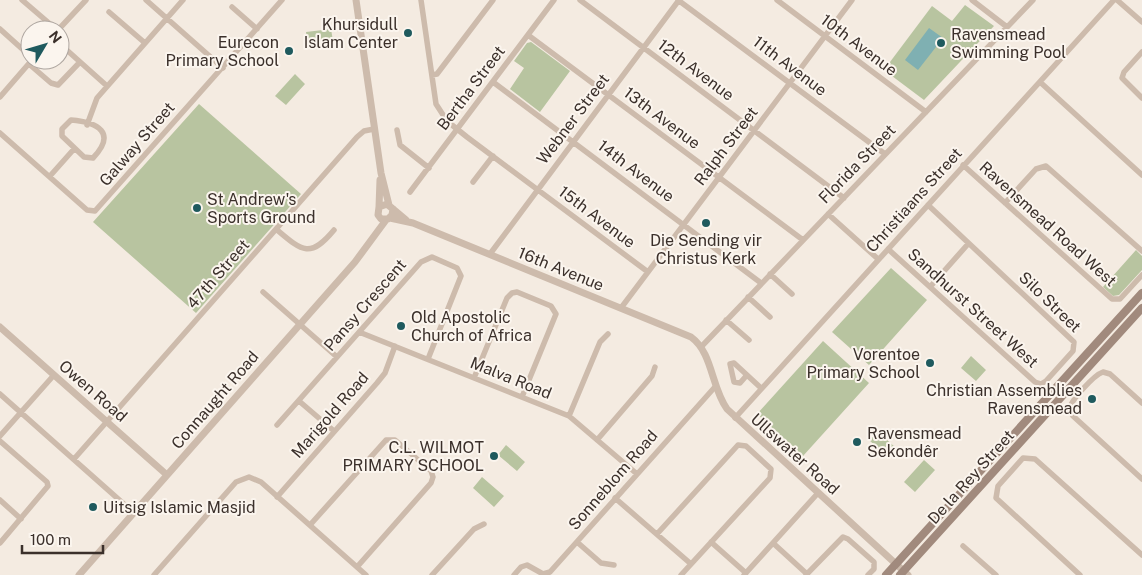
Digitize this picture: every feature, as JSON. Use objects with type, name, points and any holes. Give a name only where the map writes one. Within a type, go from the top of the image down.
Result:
[{"type":"main road","name":"De la Rey Street","points":[[886,575],[1142,293]]},
{"type":"main road","name":"De la Rey Street","points":[[904,574],[1142,308]]},
{"type":"street","points":[[22,0],[46,20]]},
{"type":"street","points":[[67,20],[86,0]]},
{"type":"street","points":[[87,124],[96,100],[183,0]]},
{"type":"street","name":"Galway Street","points":[[0,133],[87,210],[96,210],[282,0]]},
{"type":"street","name":"Connaught Road","points":[[356,0],[381,173],[391,207]]},
{"type":"street","name":"15th Avenue","points":[[422,0],[436,104],[440,114],[492,156],[648,272]]},
{"type":"street","points":[[432,75],[437,74],[493,0]]},
{"type":"street","name":"Bertha Street","points":[[410,192],[554,0]]},
{"type":"street","name":"12th Avenue","points":[[580,0],[844,198]]},
{"type":"street","name":"Webner Street","points":[[490,254],[679,0]]},
{"type":"street","name":"11th Avenue","points":[[679,0],[885,154]]},
{"type":"street","name":"10th Avenue","points":[[777,0],[926,112]]},
{"type":"street","name":"Ralph Street","points":[[622,308],[852,0]]},
{"type":"street","points":[[972,0],[1007,27]]},
{"type":"street","name":"Florida Street","points":[[701,347],[1033,0]]},
{"type":"street","points":[[1116,0],[1142,22]]},
{"type":"street","name":"Christiaans Street","points":[[735,418],[1116,0]]},
{"type":"street","points":[[149,1],[166,19],[223,68]]},
{"type":"street","points":[[232,6],[256,29]]},
{"type":"street","points":[[108,12],[145,43]]},
{"type":"street","points":[[1,33],[20,48]]},
{"type":"street","name":"13th Avenue","points":[[528,35],[803,240]]},
{"type":"street","points":[[1142,52],[1124,72],[1122,78],[1142,98]]},
{"type":"street","points":[[70,53],[107,86]]},
{"type":"street","points":[[39,70],[51,83],[58,85],[80,62]]},
{"type":"street","points":[[0,97],[24,70]]},
{"type":"street","name":"14th Avenue","points":[[493,82],[761,283]]},
{"type":"street","points":[[1040,82],[1142,175]]},
{"type":"street","points":[[70,120],[87,124],[104,132],[105,137],[101,148],[91,159],[84,157],[62,136],[62,129],[70,120]]},
{"type":"street","name":"47th Street","points":[[74,459],[357,137],[364,131],[374,129]]},
{"type":"street","points":[[398,130],[400,145],[429,168]]},
{"type":"street","points":[[50,176],[74,149]]},
{"type":"street","points":[[473,182],[492,156]]},
{"type":"street","name":"Ravensmead Road West","points":[[964,165],[1110,298],[1116,300],[1122,298],[1142,275]]},
{"type":"street","points":[[1005,203],[1036,169],[1046,166],[1142,252]]},
{"type":"street","name":"Connaught Road","points":[[370,242],[378,211],[381,173]]},
{"type":"street","points":[[378,211],[384,204],[391,207],[388,219]]},
{"type":"street","name":"Silo Street","points":[[928,205],[1074,343],[1073,351],[1046,381],[1041,384]]},
{"type":"street","name":"16th Avenue","points":[[391,207],[408,222]]},
{"type":"street","name":"16th Avenue","points":[[378,211],[388,219],[408,222],[687,335],[701,347]]},
{"type":"street","points":[[828,214],[878,260]]},
{"type":"street","name":"Connaught Road","points":[[79,575],[355,262],[388,219]]},
{"type":"street","points":[[276,229],[296,246],[311,249],[322,245],[334,230]]},
{"type":"street","points":[[930,287],[968,244]]},
{"type":"street","name":"Sandhurst Street West","points":[[888,249],[1035,382],[1041,384]]},
{"type":"street","name":"Pansy Crescent","points":[[277,425],[421,262],[427,258],[439,260],[458,268],[461,276],[428,359]]},
{"type":"street","points":[[770,274],[792,294]]},
{"type":"street","points":[[263,292],[337,357]]},
{"type":"street","points":[[474,378],[509,295],[517,292],[526,295],[551,306],[556,314],[522,397]]},
{"type":"street","points":[[748,297],[770,317]]},
{"type":"street","points":[[726,320],[749,340]]},
{"type":"street","name":"Owen Road","points":[[0,328],[167,475]]},
{"type":"street","name":"Malva Road","points":[[359,332],[569,416],[636,474]]},
{"type":"street","points":[[569,416],[600,342],[608,334]]},
{"type":"street","name":"Marigold Road","points":[[278,496],[385,373],[395,346]]},
{"type":"street","name":"Ullswater Road","points":[[701,347],[714,388],[723,404],[735,418],[896,564],[904,574]]},
{"type":"street","points":[[598,440],[652,376],[655,367]]},
{"type":"street","points":[[1142,403],[1111,374],[1103,372],[1096,375],[1069,407],[1072,416],[1142,479]]},
{"type":"street","points":[[0,436],[54,375]]},
{"type":"street","points":[[747,375],[762,388]]},
{"type":"street","name":"Sonneblom Road","points":[[514,575],[521,567],[527,565],[541,573],[548,573],[714,388]]},
{"type":"street","points":[[0,394],[134,513]]},
{"type":"street","points":[[299,401],[334,431]]},
{"type":"street","points":[[310,525],[386,440],[395,440],[431,471],[433,477],[431,482],[357,567]]},
{"type":"street","points":[[0,441],[48,484],[47,490],[0,543]]},
{"type":"street","points":[[656,534],[741,444],[746,446],[770,467],[772,473],[681,575]]},
{"type":"street","points":[[1080,575],[996,498],[998,486],[1024,458],[1035,458],[1142,556]]},
{"type":"street","points":[[154,575],[238,481],[246,478],[255,478],[278,496],[366,575]]},
{"type":"street","points":[[711,542],[745,574],[818,493]]},
{"type":"street","points":[[616,498],[691,564]]},
{"type":"street","points":[[0,500],[21,519]]},
{"type":"street","points":[[432,575],[474,529],[484,524]]},
{"type":"street","points":[[773,543],[807,574],[843,537],[848,539],[872,560],[875,565],[868,575]]},
{"type":"street","points":[[577,542],[601,563],[614,565]]},
{"type":"street","points":[[964,546],[996,575]]},
{"type":"green space","name":"Ravensmead Swimming Pool","points":[[965,5],[994,26],[924,100],[884,70],[932,6],[952,21]]},
{"type":"green space","points":[[331,29],[333,41],[308,44],[306,32]]},
{"type":"green space","points":[[531,42],[570,71],[540,112],[510,89],[524,68],[514,61],[527,43]]},
{"type":"green space","points":[[295,74],[305,84],[286,105],[275,96]]},
{"type":"green space","name":"St Andrew's Sports Ground","points":[[199,104],[301,194],[196,313],[93,222]]},
{"type":"green space","points":[[1136,250],[1142,256],[1142,270],[1119,295],[1113,296],[1103,287]]},
{"type":"green space","points":[[891,268],[927,300],[869,365],[832,332]]},
{"type":"green space","points":[[823,341],[869,383],[803,456],[757,414]]},
{"type":"green space","points":[[971,356],[986,370],[976,381],[961,368]]},
{"type":"green space","points":[[877,431],[896,448],[888,457],[869,440]]},
{"type":"green space","points":[[506,445],[525,462],[517,471],[498,455]]},
{"type":"green space","points":[[924,460],[935,470],[915,492],[904,482]]},
{"type":"green space","points":[[482,477],[504,496],[494,507],[473,488]]},
{"type":"water","points":[[929,28],[943,38],[918,70],[905,60]]},
{"type":"place","name":"Khursidull Islam Center","points":[[408,33]]},
{"type":"place","name":"Ravensmead Swimming Pool","points":[[941,43]]},
{"type":"place","name":"Eurecon Primary School","points":[[289,51]]},
{"type":"place","name":"St Andrew's Sports Ground","points":[[197,208]]},
{"type":"place","name":"Die Sending vir Christus Kerk","points":[[706,223]]},
{"type":"place","name":"Old Apostolic Church of Africa","points":[[401,326]]},
{"type":"place","name":"Vorentoe Primary School","points":[[930,363]]},
{"type":"place","name":"Christian Assemblies Ravensmead","points":[[1092,399]]},
{"type":"place","name":"Ravensmead Sekondêr","points":[[857,442]]},
{"type":"place","name":"C.L. WILMOT PRIMARY SCHOOL","points":[[494,456]]},
{"type":"place","name":"Uitsig Islamic Masjid","points":[[93,507]]}]
